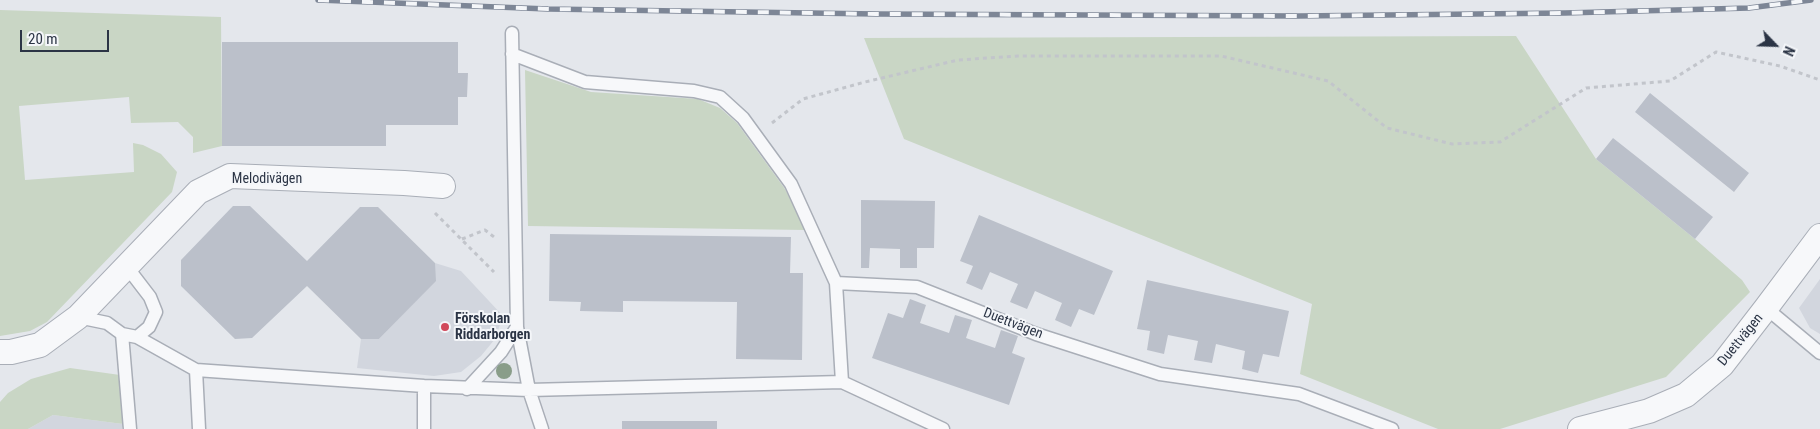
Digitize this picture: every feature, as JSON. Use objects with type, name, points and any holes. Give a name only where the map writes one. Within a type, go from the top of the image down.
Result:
[{"type":"street","name":"Melodivägen","points":[[0,352],[11,352],[40,345],[78,317],[198,192],[230,176],[442,186]]},
{"type":"street","name":"Duettvägen","points":[[1580,429],[1649,411],[1686,394],[1722,365],[1820,236]]},
{"type":"lane","points":[[512,33],[515,255],[518,327],[529,390],[542,429]]},
{"type":"lane","points":[[512,54],[585,82],[694,90],[720,97],[743,118],[791,184],[836,283],[842,382]]},
{"type":"lane","points":[[127,267],[150,297],[156,312],[149,327],[137,337]]},
{"type":"lane","name":"Duettvägen","points":[[836,283],[917,287],[1036,334],[1160,374],[1299,394],[1392,429]]},
{"type":"lane","name":"Duettvägen","points":[[1766,308],[1820,353]]},
{"type":"lane","points":[[78,317],[107,323],[122,334],[137,337],[196,370],[467,389],[529,390],[842,382],[943,429]]},
{"type":"lane","points":[[467,389],[501,352],[518,327]]},
{"type":"lane","points":[[122,334],[130,429]]},
{"type":"lane","points":[[196,370],[199,429]]},
{"type":"lane","points":[[424,386],[424,429]]},
{"type":"path","points":[[756,135],[803,99],[958,60],[1018,56],[1222,56],[1328,81],[1387,128],[1452,144],[1500,142],[1586,88],[1670,81],[1716,52],[1780,66],[1820,80]]},
{"type":"path","points":[[404,183],[517,296]]},
{"type":"path","points":[[461,239],[485,230],[515,255]]},
{"type":"shaded area","name":"Förskolan Riddarborgen","points":[[435,263],[461,271],[503,316],[495,339],[481,356],[461,372],[434,376],[357,368],[361,339],[379,339],[435,281]]},
{"type":"shaded area","points":[[1820,279],[1820,334],[1810,328],[1799,308]]},
{"type":"shaded area","points":[[53,415],[123,424],[122,429],[28,429]]},
{"type":"green space","points":[[0,10],[221,17],[222,146],[193,153],[193,137],[178,122],[131,123],[129,97],[19,106],[25,180],[134,172],[133,143],[143,145],[161,154],[177,172],[172,192],[47,322],[30,331],[0,336]]},
{"type":"green space","points":[[1516,36],[1596,159],[1695,239],[1742,280],[1750,292],[1666,377],[1500,429],[1438,429],[1300,374],[1312,304],[904,139],[864,38]]},
{"type":"green space","points":[[525,70],[591,92],[698,99],[720,108],[737,123],[785,189],[806,230],[528,226]]},
{"type":"green space","points":[[70,368],[120,375],[123,424],[53,415],[28,429],[0,429],[0,402],[8,393],[31,379]]},
{"type":"building","points":[[222,42],[458,42],[458,73],[468,73],[467,97],[458,97],[458,125],[386,125],[386,146],[222,146]]},
{"type":"building","points":[[1650,93],[1749,173],[1734,192],[1635,112]]},
{"type":"building","points":[[1613,138],[1713,217],[1695,239],[1596,159]]},
{"type":"building","points":[[861,200],[935,201],[934,248],[917,248],[917,268],[900,268],[900,249],[870,248],[869,268],[861,268]]},
{"type":"building","points":[[233,206],[250,206],[307,261],[360,207],[378,207],[435,263],[436,281],[379,339],[361,339],[307,286],[252,338],[235,339],[181,286],[181,260]]},
{"type":"building","points":[[979,215],[1113,271],[1094,315],[1079,309],[1071,327],[1055,320],[1062,303],[1035,291],[1027,309],[1010,302],[1018,284],[990,272],[982,290],[966,283],[973,266],[960,261]]},
{"type":"building","points":[[550,234],[791,237],[790,273],[803,273],[802,360],[736,359],[737,302],[623,301],[623,312],[580,311],[581,302],[549,301]]},
{"type":"building","points":[[1147,280],[1289,311],[1279,357],[1263,354],[1258,373],[1242,369],[1245,351],[1216,344],[1212,363],[1194,360],[1198,341],[1168,335],[1164,354],[1147,350],[1150,331],[1137,329]]},
{"type":"building","points":[[910,299],[926,305],[920,323],[949,333],[955,315],[972,320],[966,338],[995,348],[1001,330],[1018,336],[1012,353],[1025,358],[1009,405],[872,358],[888,313],[903,318]]},
{"type":"building","points":[[622,421],[717,421],[717,429],[622,429]]},
{"type":"railway","points":[[318,0],[548,9],[876,14],[1298,16],[1565,13],[1749,8],[1811,0]]},
{"type":"place","name":"Förskolan Riddarborgen","points":[[445,327]]}]
